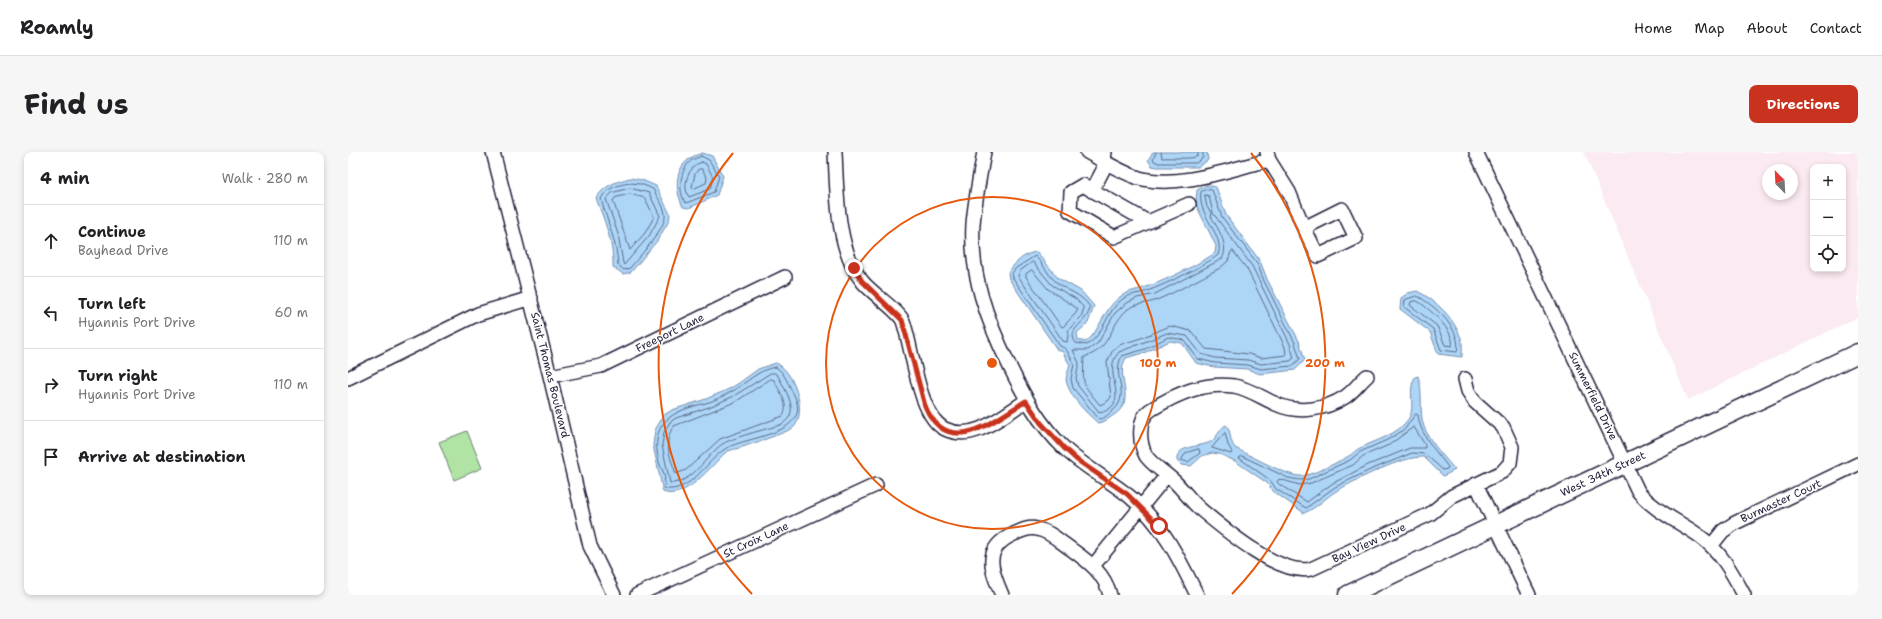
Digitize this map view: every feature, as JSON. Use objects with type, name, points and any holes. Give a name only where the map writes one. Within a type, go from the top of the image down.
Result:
[{"type":"street","points":[[836,152],[838,208],[846,248],[862,281],[902,320],[925,406],[933,420],[949,431],[970,433],[980,430],[1026,401]]},
{"type":"street","points":[[984,152],[973,224],[973,250],[977,281],[983,305],[992,329],[1026,401],[1041,423],[1065,449],[1077,460],[1127,494],[1140,506],[1168,539],[1197,595]]},
{"type":"street","points":[[1086,152],[1105,157],[1138,177],[1168,181],[1189,179],[1268,156],[1288,192],[1304,228]]},
{"type":"street","name":"Summerfield Drive","points":[[1476,152],[1626,463],[1637,489],[1648,502],[1698,534],[1711,546],[1731,570],[1744,595]]},
{"type":"street","name":"Saint Thomas Boulevard","points":[[495,153],[590,546],[614,595]]},
{"type":"street","points":[[1092,190],[1103,170],[1105,157]]},
{"type":"street","points":[[1148,222],[1082,185],[1071,192],[1070,211],[1114,237],[1189,204]]},
{"type":"street","name":"Freeport Lane","points":[[550,376],[601,366],[785,277]]},
{"type":"street","points":[[348,378],[478,314],[531,298]]},
{"type":"street","name":"West 34th Street","points":[[1348,595],[1858,353]]},
{"type":"street","name":"Bay View Drive","points":[[1367,376],[1346,397],[1326,406],[1306,410],[1286,408],[1256,393],[1231,386],[1204,386],[1174,396],[1147,412],[1141,428],[1141,441],[1146,455],[1200,509],[1256,552],[1291,568],[1299,570],[1311,569],[1430,514],[1456,494],[1502,472],[1510,463],[1512,451],[1511,443],[1502,425],[1478,406],[1470,395],[1465,379]]},
{"type":"street","name":"Burmaster Court","points":[[1711,546],[1723,531],[1735,523],[1858,464]]},
{"type":"street","points":[[1093,566],[1140,506],[1167,475]]},
{"type":"street","points":[[1476,484],[1529,595]]},
{"type":"street","name":"St Croix Lane","points":[[637,595],[876,485]]},
{"type":"street","points":[[1002,595],[992,572],[991,563],[995,550],[1000,542],[1008,536],[1029,528],[1044,531],[1093,566],[1103,578],[1110,595]]},
{"type":"shaded area","points":[[1584,152],[1858,152],[1858,317],[1688,400]]},
{"type":"green space","points":[[467,431],[482,468],[454,480],[439,442]]},
{"type":"water","points":[[1153,152],[1207,152],[1208,160],[1198,167],[1157,167],[1152,166],[1148,160]]},
{"type":"water","points":[[703,153],[712,156],[723,176],[717,195],[689,208],[683,207],[678,190],[677,181],[679,174],[687,161],[694,156]]},
{"type":"water","points":[[630,178],[642,180],[656,186],[670,214],[669,221],[657,241],[631,272],[623,274],[613,267],[610,240],[596,198],[603,190],[611,185]]},
{"type":"water","points":[[1207,185],[1216,187],[1226,215],[1260,261],[1267,279],[1299,341],[1305,360],[1295,370],[1260,374],[1247,369],[1214,367],[1196,363],[1182,343],[1170,341],[1146,352],[1126,358],[1122,373],[1125,395],[1121,409],[1105,421],[1098,423],[1074,398],[1066,380],[1070,365],[1062,351],[1058,351],[1009,279],[1008,273],[1020,259],[1037,252],[1058,278],[1081,291],[1094,306],[1088,323],[1077,333],[1078,340],[1086,342],[1095,332],[1110,307],[1121,296],[1128,292],[1174,276],[1215,253],[1216,246],[1196,203],[1197,190]]},
{"type":"water","points":[[1417,291],[1444,310],[1454,323],[1462,340],[1462,357],[1438,354],[1430,332],[1400,309],[1401,298],[1408,293]]},
{"type":"water","points":[[776,363],[788,374],[797,392],[799,411],[798,420],[794,427],[776,435],[728,451],[689,487],[680,492],[663,492],[653,445],[655,430],[664,415],[672,410],[706,399],[729,389],[758,369]]},
{"type":"water","points":[[1418,376],[1421,413],[1424,426],[1431,440],[1455,470],[1443,476],[1424,457],[1404,460],[1368,474],[1347,485],[1304,513],[1274,492],[1267,483],[1235,461],[1219,454],[1212,453],[1202,456],[1191,466],[1181,465],[1177,461],[1180,452],[1190,447],[1212,441],[1226,425],[1235,448],[1293,475],[1304,476],[1316,472],[1399,429],[1409,418],[1411,413],[1412,387],[1415,377]]},
{"type":"route","points":[[854,268],[862,281],[902,320],[925,406],[933,420],[940,426],[949,431],[970,433],[980,430],[1026,401],[1041,423],[1065,449],[1077,460],[1137,502],[1159,526]]}]
